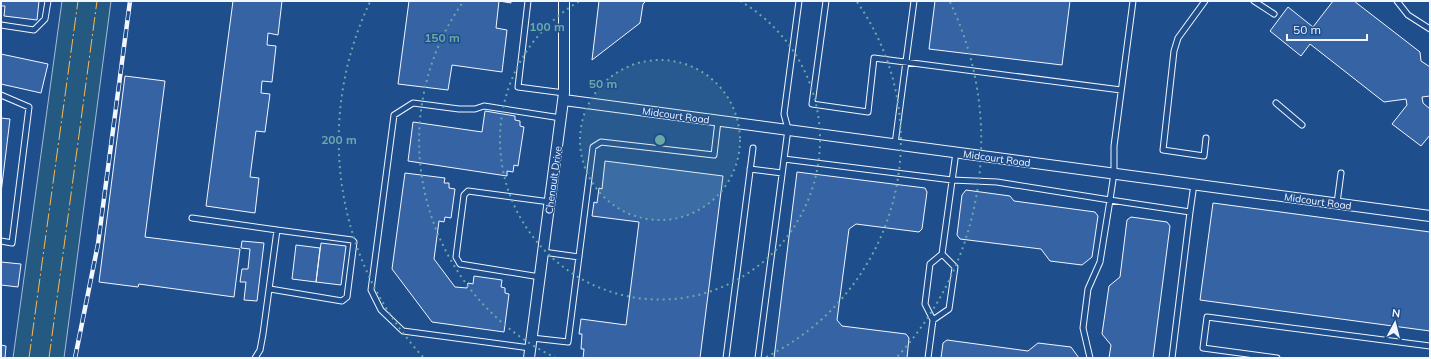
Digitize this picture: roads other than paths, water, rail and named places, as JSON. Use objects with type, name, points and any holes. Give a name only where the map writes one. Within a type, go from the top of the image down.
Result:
[{"type":"street","name":"Chenault Drive","points":[[530,348],[564,97],[564,1]]},
{"type":"street","name":"Midcourt Road","points":[[564,97],[718,120],[1430,216]]},
{"type":"lane","points":[[1,25],[34,30],[45,19],[48,1]]},
{"type":"lane","points":[[528,1],[518,87],[564,97]]},
{"type":"lane","points":[[758,358],[788,129],[784,114],[800,1]]},
{"type":"lane","points":[[826,1],[812,104],[868,112],[874,58],[1121,90]]},
{"type":"lane","points":[[894,144],[914,1]]},
{"type":"lane","points":[[1090,358],[1083,328],[1088,289],[1100,262],[1110,200],[1114,173],[1114,146],[1133,1]]},
{"type":"lane","points":[[1205,1],[1178,38],[1174,51],[1163,150],[1204,156],[1206,138]]},
{"type":"lane","points":[[1254,1],[1274,14]]},
{"type":"lane","points":[[1397,1],[1408,15],[1430,29]]},
{"type":"lane","points":[[1,94],[29,107],[12,243],[1,241]]},
{"type":"lane","points":[[561,118],[484,106],[475,109],[459,110],[413,103],[394,115],[377,232],[371,290],[381,310],[403,331],[530,348],[568,342],[593,147],[601,142],[714,155],[718,120]]},
{"type":"lane","points":[[1276,103],[1302,125]]},
{"type":"lane","points":[[726,358],[753,148]]},
{"type":"lane","points":[[928,358],[933,320],[925,304],[930,264],[942,254],[956,152]]},
{"type":"lane","points":[[784,158],[952,180],[997,182],[1190,212]]},
{"type":"lane","points":[[750,169],[782,173]]},
{"type":"lane","points":[[1336,203],[1341,173]]},
{"type":"lane","points":[[1172,358],[1194,184]]},
{"type":"lane","points":[[540,277],[460,264],[456,257],[464,195],[468,191],[550,202]]},
{"type":"lane","points":[[192,218],[352,240],[354,242],[346,297],[342,300],[270,289]]},
{"type":"lane","points":[[255,358],[260,350],[263,334],[277,230]]},
{"type":"lane","points":[[543,252],[579,257]]},
{"type":"lane","points":[[933,320],[949,310],[955,267],[942,254]]},
{"type":"lane","points":[[1277,358],[1202,348],[1207,317],[1430,346]]},
{"type":"railway","points":[[75,358],[98,244],[130,1]]}]
